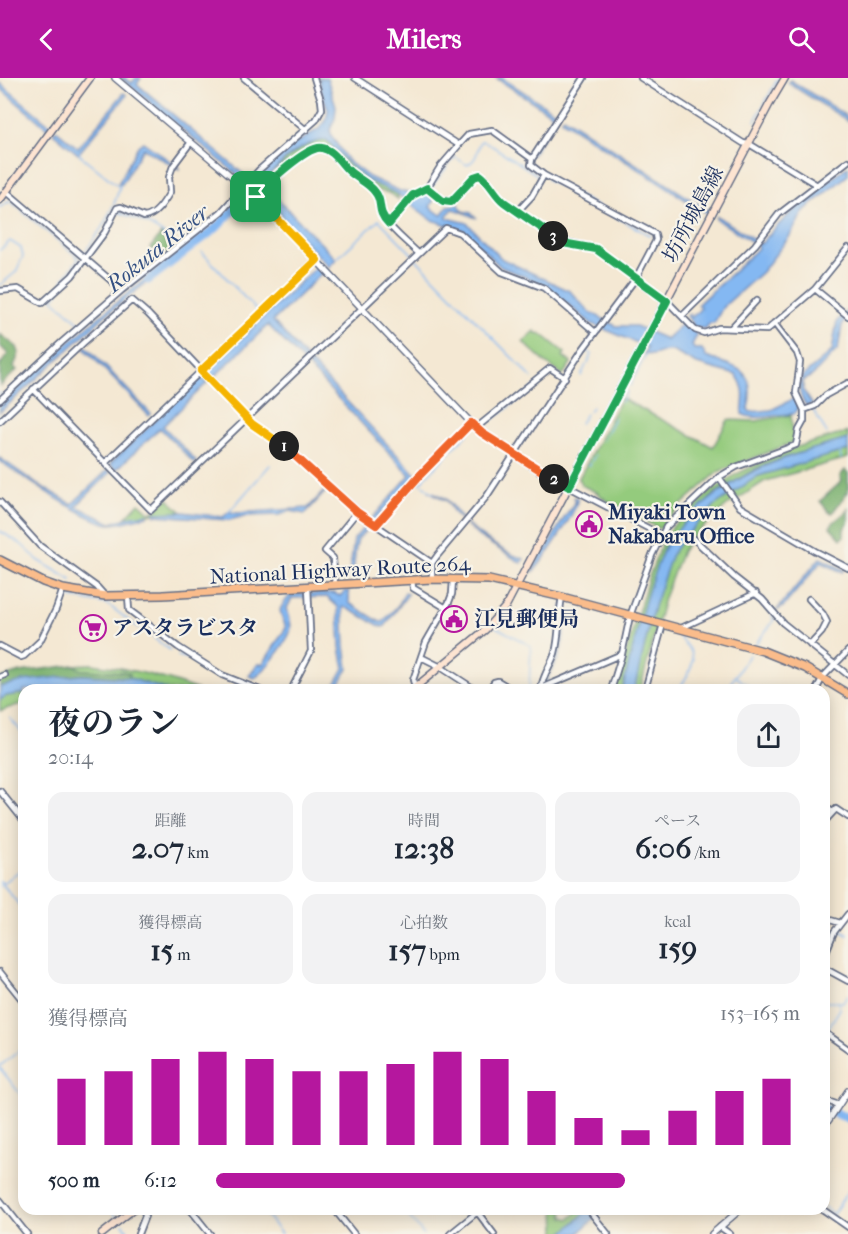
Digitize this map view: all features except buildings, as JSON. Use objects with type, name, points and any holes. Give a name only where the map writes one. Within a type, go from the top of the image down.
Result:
[{"type":"highway","name":"National Highway Route 264","points":[[1,563],[63,589],[105,596],[308,592],[335,585],[432,579],[489,580],[562,597],[763,651],[786,659],[823,677],[848,694]]},
{"type":"main road","points":[[0,199],[90,78]]},
{"type":"main road","name":"坊所城島線","points":[[419,684],[484,630],[506,606],[785,78]]},
{"type":"main road","points":[[102,1234],[126,1215]]},
{"type":"street","points":[[115,78],[256,197],[473,425],[539,471],[661,535]]},
{"type":"street","points":[[244,78],[306,130]]},
{"type":"street","points":[[0,400],[122,290],[207,223],[237,196],[259,170],[316,120],[321,109],[321,100],[314,78]]},
{"type":"street","points":[[355,78],[459,145]]},
{"type":"street","points":[[432,579],[432,563],[487,496],[596,330],[636,278],[656,240],[655,234],[544,175],[531,165],[532,159],[584,78]]},
{"type":"street","points":[[641,78],[748,146],[751,145],[817,185]]},
{"type":"street","points":[[389,224],[413,195],[427,188],[440,167],[469,134],[492,130],[532,159]]},
{"type":"street","points":[[0,291],[18,289],[42,303],[64,285],[86,258],[105,232],[117,208],[121,207],[144,217],[152,215],[170,192],[169,177],[174,164],[192,142]]},
{"type":"street","points":[[256,197],[269,182],[294,162],[318,147],[323,148],[349,172],[374,189],[378,195],[381,215],[419,254]]},
{"type":"street","points":[[682,316],[757,243],[779,214],[848,161]]},
{"type":"street","points":[[427,188],[443,201],[451,202],[474,177],[480,175],[492,185],[498,197],[558,240],[596,249],[667,301],[692,328],[708,333],[718,328],[767,330],[815,289],[848,248]]},
{"type":"street","points":[[518,211],[532,196],[544,175]]},
{"type":"street","points":[[7,192],[122,290]]},
{"type":"street","points":[[33,389],[151,510],[443,229],[458,231],[499,270],[543,288],[596,330]]},
{"type":"street","points":[[105,463],[317,260]]},
{"type":"street","points":[[815,289],[846,314]]},
{"type":"street","points":[[0,421],[132,300],[148,314],[246,419],[284,446],[357,512],[432,563]]},
{"type":"street","points":[[731,328],[757,300]]},
{"type":"street","points":[[613,684],[632,616],[661,535],[684,509],[720,478],[736,468],[796,445],[799,430],[804,421],[804,410],[796,393],[800,369],[797,353],[774,323]]},
{"type":"street","points":[[373,523],[473,425],[550,368],[565,378]]},
{"type":"street","points":[[804,410],[815,406],[826,395],[848,382]]},
{"type":"street","points":[[720,478],[740,507],[848,568]]},
{"type":"street","points":[[0,502],[40,546],[97,586],[105,596]]},
{"type":"street","points":[[335,585],[333,558],[325,551],[357,512]]},
{"type":"street","points":[[694,539],[734,577],[756,593],[783,623],[848,675]]},
{"type":"street","points":[[413,684],[426,642],[452,594],[453,579]]},
{"type":"street","points":[[412,580],[412,588],[446,608]]},
{"type":"street","points":[[0,646],[17,656],[24,656],[40,641],[63,589]]},
{"type":"street","points":[[294,684],[311,651],[308,592]]},
{"type":"street","points":[[681,628],[756,593]]},
{"type":"street","points":[[128,596],[128,607],[132,613],[178,647],[222,675],[245,684]]},
{"type":"street","points":[[541,684],[559,637],[558,614],[562,597]]},
{"type":"street","points":[[809,598],[827,622],[822,632],[810,645]]},
{"type":"street","points":[[647,684],[663,624]]},
{"type":"street","points":[[819,684],[848,651]]},
{"type":"street","points":[[549,684],[622,654]]},
{"type":"street","points":[[421,657],[467,684]]},
{"type":"street","points":[[0,791],[18,814]]},
{"type":"street","points":[[830,814],[838,809],[848,817]]},
{"type":"street","points":[[830,944],[840,923],[848,914]]},
{"type":"street","points":[[830,920],[840,923]]},
{"type":"street","points":[[830,971],[848,981]]},
{"type":"street","points":[[0,972],[18,994]]},
{"type":"street","points":[[830,1036],[848,1049]]},
{"type":"street","points":[[830,1117],[848,1091]]},
{"type":"street","points":[[830,1102],[839,1105]]},
{"type":"street","points":[[0,1200],[27,1234]]},
{"type":"street","points":[[138,1234],[144,1215]]},
{"type":"street","points":[[195,1215],[210,1234]]},
{"type":"street","points":[[339,1215],[354,1234]]},
{"type":"street","points":[[450,1234],[472,1215]]},
{"type":"street","points":[[481,1215],[494,1234]]},
{"type":"street","points":[[592,1215],[608,1234]]},
{"type":"street","points":[[712,1234],[734,1215]]},
{"type":"street","points":[[830,1215],[848,1227]]},
{"type":"street","points":[[720,1227],[730,1234]]},
{"type":"green space","points":[[327,140],[347,163],[367,180],[398,194],[398,199],[389,193],[380,191],[351,171],[330,149],[319,145],[273,171],[304,147]]},
{"type":"green space","points":[[161,234],[174,246],[160,258],[150,248]]},
{"type":"green space","points":[[535,331],[565,353],[563,356],[571,363],[563,375],[523,342]]},
{"type":"green space","points":[[0,334],[17,347],[19,353],[14,367],[17,370],[0,386],[0,365],[8,354],[0,346]]},
{"type":"green space","points":[[621,398],[713,447],[728,420],[756,421],[791,415],[794,442],[718,472],[680,506],[660,529],[581,485],[579,478]]},
{"type":"green space","points":[[848,432],[848,439],[757,468],[715,493],[664,547],[624,684],[617,684],[648,579],[663,540],[673,526],[710,492],[735,475],[783,451]]},
{"type":"green space","points":[[848,450],[848,458],[765,481],[728,505],[692,537],[682,551],[664,598],[642,684],[635,684],[654,606],[671,556],[680,542],[715,505],[758,476]]},
{"type":"green space","points":[[845,470],[848,473],[848,492],[832,513],[829,512],[820,501],[842,481],[840,476]]},
{"type":"green space","points":[[167,498],[182,512],[155,513],[125,518],[139,503],[149,512],[155,511]]},
{"type":"green space","points":[[848,509],[848,523],[841,539],[830,527]]},
{"type":"green space","points":[[92,664],[119,668],[181,684],[148,684],[129,678],[130,674],[124,672],[81,670],[74,665]]},
{"type":"green space","points":[[74,665],[81,670],[130,674],[129,678],[82,675],[23,681],[0,687],[0,678],[20,672]]},
{"type":"green space","points":[[18,694],[18,705],[0,711],[0,700],[6,696]]},
{"type":"green space","points":[[555,1215],[564,1215],[570,1219],[574,1215],[583,1215],[562,1234],[555,1234]]},
{"type":"water","points":[[121,78],[132,83],[136,78],[141,78],[137,84],[248,178],[245,181]]},
{"type":"water","points":[[319,78],[327,78],[336,106],[335,118],[330,130],[348,161],[369,177],[400,191],[408,192],[408,196],[404,199],[367,180],[347,163],[327,140],[306,146],[286,158],[255,191],[249,186],[266,168],[296,143],[319,129],[326,121],[328,110]]},
{"type":"water","points":[[496,78],[502,78],[558,114],[532,155],[529,153],[553,115]]},
{"type":"water","points":[[790,80],[848,117],[848,121],[788,83]]},
{"type":"water","points":[[0,83],[51,126],[48,129],[0,88]]},
{"type":"water","points":[[124,93],[127,95],[78,154],[53,133],[56,130],[78,148]]},
{"type":"water","points":[[563,117],[709,211],[708,214],[561,120]]},
{"type":"water","points":[[143,142],[180,168],[143,148],[122,184],[118,184],[138,146]]},
{"type":"water","points":[[848,166],[848,175],[804,211],[789,237],[762,272],[723,307],[714,323],[710,323],[705,329],[696,327],[693,330],[697,335],[692,345],[694,349],[702,349],[706,357],[736,368],[747,378],[750,386],[748,409],[750,412],[771,410],[795,398],[799,407],[794,414],[761,417],[742,414],[743,389],[736,375],[697,364],[672,351],[653,355],[644,354],[647,347],[592,324],[543,284],[501,267],[463,230],[432,220],[409,203],[415,197],[425,193],[434,199],[430,207],[441,215],[448,206],[458,204],[463,211],[477,218],[453,209],[447,218],[467,223],[502,259],[570,291],[588,311],[616,326],[636,326],[666,339],[684,323],[690,327],[693,324],[687,316],[689,314],[692,317],[701,308],[698,304],[758,248],[757,245],[716,219],[717,216],[761,244],[792,212]]},
{"type":"water","points":[[268,189],[336,259],[329,267],[261,197]]},
{"type":"water","points":[[316,267],[322,273],[273,321],[307,359],[304,362],[268,325],[213,378],[207,371]]},
{"type":"water","points":[[154,272],[157,274],[106,315],[0,412],[0,406],[37,371]]},
{"type":"water","points":[[848,310],[848,317],[842,325],[838,349],[813,375],[803,381],[803,390],[812,404],[807,406],[800,392],[802,377],[832,351],[837,321]]},
{"type":"water","points":[[86,346],[151,414],[149,416],[84,348]]},
{"type":"water","points":[[310,362],[416,475],[358,539],[352,577],[349,577],[354,539],[410,475],[307,365]]},
{"type":"water","points":[[201,376],[207,383],[163,426],[196,461],[194,463],[160,428],[116,470],[110,464]]},
{"type":"water","points":[[848,439],[848,450],[758,476],[715,505],[680,542],[671,556],[654,606],[635,684],[624,684],[651,583],[664,549],[677,530],[711,498],[729,485],[765,466]]},
{"type":"water","points":[[0,458],[37,484],[72,504],[108,470],[110,473],[76,506],[111,523],[133,516],[148,514],[148,516],[112,524],[89,517],[23,477],[0,461]]},
{"type":"water","points":[[325,490],[305,514],[290,511],[280,515],[245,516],[229,520],[155,515],[155,513],[182,512],[223,517],[229,512],[308,508]]},
{"type":"water","points":[[429,491],[447,500],[472,529],[510,554],[524,559],[521,563],[478,536],[455,514],[447,501]]},
{"type":"water","points":[[574,497],[578,498],[566,525],[533,572],[543,550],[546,549],[575,502]]},
{"type":"water","points":[[820,558],[844,570],[842,572],[821,562],[783,607],[776,611]]},
{"type":"water","points":[[345,591],[349,591],[349,603],[383,622],[399,604],[405,592],[408,594],[382,627],[343,606],[348,668],[339,684],[335,684],[344,668],[340,647],[338,607],[327,597],[292,598],[287,608],[291,626],[288,637],[263,671],[254,678],[249,676],[258,664],[263,664],[286,628],[280,610],[291,594],[334,593],[340,596]]},
{"type":"water","points":[[563,604],[566,605],[562,645],[547,684],[543,684],[558,650]]},
{"type":"water","points":[[82,675],[129,678],[148,684],[18,684],[18,694],[6,696],[0,700],[0,687],[23,681]]},
{"type":"water","points":[[583,1215],[598,1215],[578,1234],[562,1234]]},
{"type":"waterway","points":[[755,121],[778,78]]},
{"type":"waterway","points":[[431,187],[455,157],[467,165],[471,163],[481,141],[539,176]]},
{"type":"waterway","points":[[79,152],[118,186]]},
{"type":"waterway","points":[[547,179],[651,236]]},
{"type":"waterway","name":"Rokuta River","points":[[148,280],[216,228],[261,181]]},
{"type":"waterway","points":[[84,253],[106,221],[120,185]]},
{"type":"waterway","points":[[0,207],[10,201],[79,258],[62,281]]},
{"type":"waterway","points":[[118,212],[156,229],[175,245]]},
{"type":"waterway","points":[[336,259],[379,220],[413,255]]},
{"type":"waterway","points":[[0,250],[10,241],[21,248],[23,256],[16,272],[0,285]]},
{"type":"waterway","points":[[202,252],[258,312]]},
{"type":"waterway","points":[[417,260],[532,378]]},
{"type":"waterway","points":[[59,291],[53,299],[80,323]]},
{"type":"waterway","points":[[586,350],[591,354],[588,363]]},
{"type":"waterway","points":[[630,386],[646,354]]},
{"type":"waterway","points":[[581,376],[586,365]]},
{"type":"waterway","points":[[482,428],[551,374]]},
{"type":"waterway","points":[[621,403],[627,391]]},
{"type":"waterway","points":[[589,411],[592,407]]},
{"type":"waterway","points":[[813,410],[827,433]]},
{"type":"waterway","points":[[580,423],[586,414]]},
{"type":"waterway","points":[[602,441],[615,416]]},
{"type":"waterway","points":[[422,481],[471,430]]},
{"type":"waterway","points":[[840,452],[841,459]]},
{"type":"waterway","points":[[589,466],[595,455]]},
{"type":"waterway","points":[[229,512],[270,465]]},
{"type":"waterway","points":[[418,481],[433,493]]},
{"type":"waterway","points":[[0,531],[21,544],[38,560],[71,580]]},
{"type":"waterway","points":[[67,597],[107,604],[139,628]]},
{"type":"waterway","points":[[756,643],[774,621],[772,615]]},
{"type":"waterway","points":[[496,627],[531,646],[529,684]]},
{"type":"waterway","points":[[148,634],[170,650]]},
{"type":"waterway","points":[[679,637],[691,651],[693,657],[691,668],[682,684]]},
{"type":"waterway","points":[[730,684],[750,654]]},
{"type":"waterway","points":[[178,656],[187,658]]},
{"type":"waterway","points":[[736,677],[746,684]]},
{"type":"waterway","points":[[10,718],[18,728]]},
{"type":"waterway","points":[[0,886],[18,872]]},
{"type":"waterway","points":[[0,881],[18,904]]},
{"type":"waterway","points":[[839,930],[848,935]]},
{"type":"waterway","points":[[830,1002],[843,1002],[848,995]]},
{"type":"waterway","points":[[830,1025],[840,1009],[839,1002]]},
{"type":"waterway","points":[[0,1066],[18,1052]]},
{"type":"waterway","points":[[0,1068],[18,1091]]},
{"type":"waterway","points":[[830,1111],[848,1118]]},
{"type":"waterway","points":[[830,1212],[833,1214],[848,1191]]},
{"type":"waterway","points":[[267,1215],[281,1234]]},
{"type":"waterway","points":[[408,1215],[423,1234]]},
{"type":"waterway","points":[[123,1224],[130,1234]]},
{"type":"waterway","points":[[728,1227],[737,1234]]},
{"type":"place","name":"Miyaki Town Nakabaru Office","points":[[589,524]]},
{"type":"place","name":"江見郵便局","points":[[454,619]]},
{"type":"place","name":"アスタラビスタ","points":[[93,628]]},
{"type":"route","points":[[318,147],[329,151],[349,172],[374,189],[378,195],[381,215],[389,224],[413,195],[427,188],[443,201],[451,202],[474,177],[480,175],[492,185],[498,197],[504,202],[558,240],[596,249],[667,301],[569,487],[539,471],[482,433],[471,423],[419,476],[376,525],[357,512],[284,446],[252,424],[201,371],[317,260],[256,197],[277,175],[318,147]]}]
